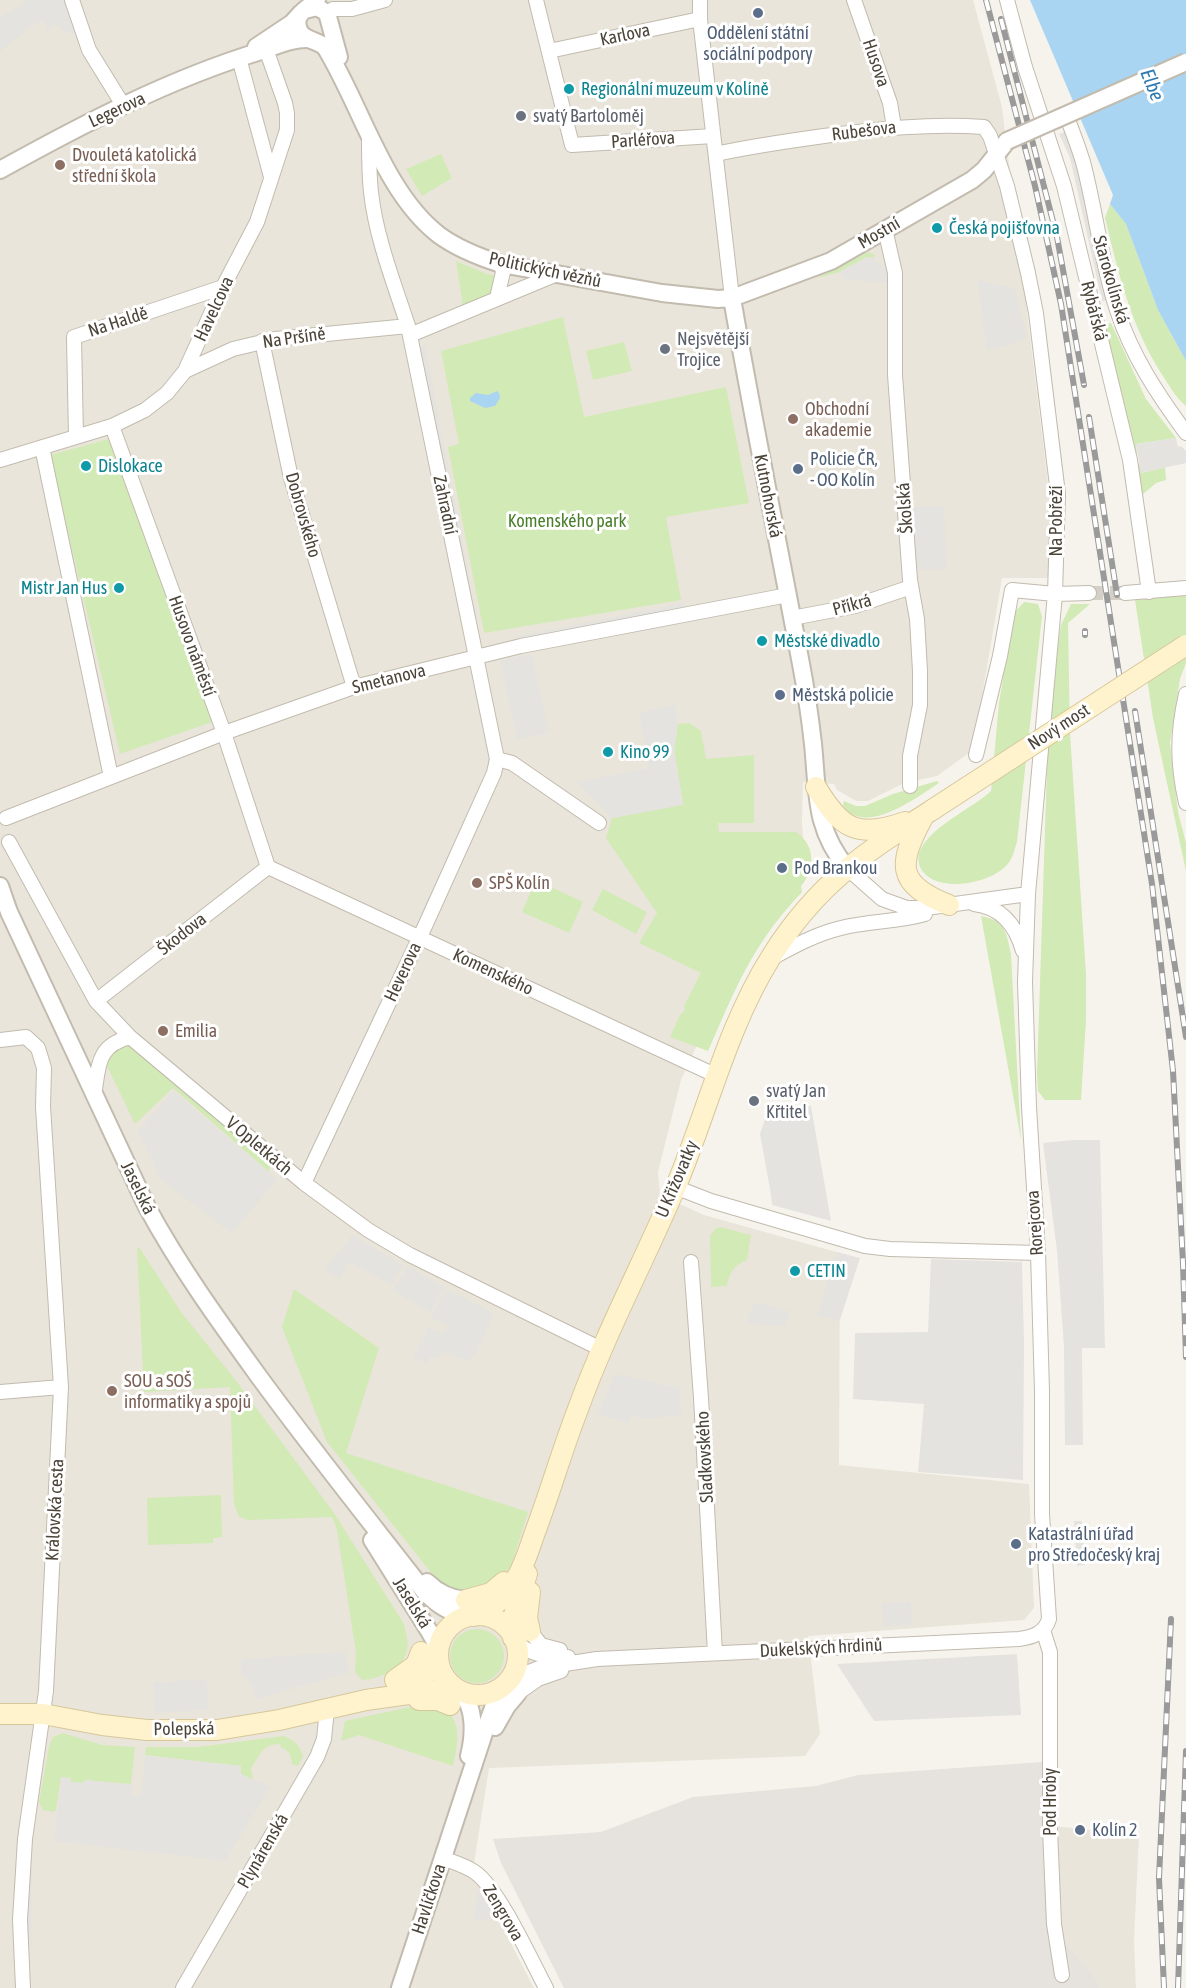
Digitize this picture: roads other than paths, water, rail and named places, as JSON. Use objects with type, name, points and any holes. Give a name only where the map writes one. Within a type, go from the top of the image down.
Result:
[{"type":"main road","name":"Nový most","points":[[928,812],[1186,645]]},
{"type":"main road","points":[[816,787],[838,818],[853,827],[884,828],[928,812]]},
{"type":"main road","points":[[928,812],[908,847],[906,868],[912,884],[918,890],[956,904]]},
{"type":"main road","name":"U Křižovatky","points":[[514,1686],[522,1634],[512,1621],[543,1512],[577,1411],[601,1349],[675,1187],[746,1004],[770,959],[804,913],[847,868],[928,812]]},
{"type":"main road","name":"Polepská","points":[[366,1700],[421,1678],[433,1667],[430,1653],[448,1629],[470,1608],[503,1584],[543,1512]]},
{"type":"main road","points":[[470,1608],[522,1634]]},
{"type":"main road","points":[[430,1653],[439,1663],[455,1698]]},
{"type":"main road","name":"Polepská","points":[[0,1714],[43,1714],[102,1725],[168,1731],[241,1727],[366,1700],[444,1689],[455,1698],[471,1694],[484,1695],[514,1686]]},
{"type":"street","points":[[72,0],[89,50],[123,105]]},
{"type":"street","points":[[307,8],[321,8],[327,13],[332,10],[352,9],[385,0]]},
{"type":"street","points":[[536,0],[549,51]]},
{"type":"street","name":"Kutnohorská","points":[[700,0],[700,19],[732,298],[812,729],[816,787],[825,834],[833,850],[847,868],[882,899],[900,907],[916,909],[956,904]]},
{"type":"street","name":"Husova","points":[[854,0],[890,103],[894,127]]},
{"type":"street","name":"Rybářská","points":[[1007,0],[1025,67],[1064,186],[1130,460],[1149,592]]},
{"type":"street","name":"Legerova","points":[[239,58],[289,25],[307,8]]},
{"type":"street","name":"Politických vězňů","points":[[307,8],[298,21],[301,34],[320,42],[325,47],[369,135],[397,184],[428,225],[462,250],[501,264],[557,274],[672,294],[718,299],[732,298]]},
{"type":"street","points":[[310,39],[318,39],[329,31],[332,10]]},
{"type":"street","name":"Politických vězňů","points":[[332,10],[332,37],[358,111]]},
{"type":"street","name":"Karlova","points":[[549,51],[700,19]]},
{"type":"street","name":"Legerova","points":[[0,170],[123,105],[239,58],[298,40],[310,39]]},
{"type":"street","name":"Havelcova","points":[[0,460],[112,426],[145,410],[167,393],[185,371],[223,287],[257,222],[288,122],[285,103],[266,49]]},
{"type":"street","name":"Parléřova","points":[[549,51],[572,145],[713,136]]},
{"type":"street","points":[[239,58],[271,178]]},
{"type":"street","points":[[1002,147],[1069,121],[1186,62]]},
{"type":"street","name":"Starokolínská","points":[[1069,121],[1083,163],[1101,254],[1117,311],[1139,363],[1158,395],[1186,433]]},
{"type":"street","name":"Rubešova","points":[[716,154],[767,144],[894,127],[961,125],[984,127],[1002,147]]},
{"type":"street","name":"Zahradní","points":[[369,135],[371,193],[374,211],[388,265],[409,330],[497,759]]},
{"type":"street","name":"Mostní","points":[[732,298],[831,261],[972,180],[984,170],[1002,147]]},
{"type":"street","name":"Na Pobřeží","points":[[1002,147],[1007,186],[1028,270],[1036,314],[1058,494],[1055,594],[1028,894]]},
{"type":"street","name":"Školská","points":[[885,229],[895,273],[896,375],[911,587],[920,671],[920,705],[910,756],[910,786]]},
{"type":"street","points":[[497,298],[503,272],[501,264]]},
{"type":"street","name":"Na Pršíně","points":[[185,371],[233,349],[262,341],[312,334],[409,330],[557,274]]},
{"type":"street","name":"Na Haldě","points":[[76,437],[74,337],[223,287]]},
{"type":"street","name":"Dobrovského","points":[[262,341],[291,478],[354,687]]},
{"type":"street","name":"Husovo náměstí","points":[[112,426],[224,733],[268,867]]},
{"type":"street","points":[[42,447],[111,777]]},
{"type":"street","name":"Příkrá","points":[[792,618],[855,606],[911,587]]},
{"type":"street","points":[[1125,593],[1186,588]]},
{"type":"street","points":[[976,755],[1000,656],[1012,590],[1055,594],[1089,593]]},
{"type":"street","name":"Smetanova","points":[[6,818],[224,733],[354,687],[521,646],[788,595]]},
{"type":"street","points":[[1186,694],[1181,716],[1178,753],[1180,778],[1186,803]]},
{"type":"street","points":[[497,759],[512,763],[599,823]]},
{"type":"street","name":"Heverova","points":[[304,1183],[419,937],[494,772],[497,759]]},
{"type":"street","name":"V Opletkách","points":[[9,842],[96,1001],[130,1037],[304,1183],[368,1230],[410,1255],[601,1349]]},
{"type":"street","name":"Komenského","points":[[268,867],[717,1076]]},
{"type":"street","name":"Škodova","points":[[96,1001],[268,867]]},
{"type":"street","name":"Jaselská","points":[[0,886],[9,912],[93,1096],[147,1207],[204,1302],[374,1534],[437,1645],[430,1653]]},
{"type":"street","points":[[770,959],[813,937],[841,928],[911,917],[956,904],[1028,894]]},
{"type":"street","name":"Rorejcova","points":[[1028,894],[1025,958],[1029,1107],[1038,1253],[1042,1391],[1042,1514],[1049,1618],[1043,1630]]},
{"type":"street","points":[[956,904],[985,906],[1006,917],[1017,934],[1025,958]]},
{"type":"street","name":"Královská cesta","points":[[0,1040],[26,1037],[38,1048],[44,1068],[43,1107],[61,1388],[46,1691],[25,1839],[20,1920],[23,1988]]},
{"type":"street","points":[[93,1096],[100,1058],[113,1041],[130,1037]]},
{"type":"street","points":[[675,1187],[711,1201],[865,1246],[890,1249],[1038,1253]]},
{"type":"street","name":"Sladkovského","points":[[691,1262],[715,1653]]},
{"type":"street","points":[[0,1392],[61,1388]]},
{"type":"street","points":[[374,1534],[431,1586],[470,1608]]},
{"type":"street","name":"Dukelských hrdinů","points":[[514,1686],[522,1673],[597,1659],[1019,1639],[1035,1635],[1043,1630]]},
{"type":"street","name":"Pod Hroby","points":[[1043,1630],[1050,1652],[1050,1829],[1054,1924],[1062,1975]]},
{"type":"street","name":"Dukelských hrdinů","points":[[522,1634],[522,1647],[532,1653],[597,1659]]},
{"type":"street","name":"Havlíčkova","points":[[400,1988],[457,1810],[496,1700],[514,1686]]},
{"type":"street","name":"Havlíčkova","points":[[455,1698],[470,1708],[472,1736],[457,1810]]},
{"type":"street","name":"Plynárenská","points":[[183,1988],[317,1757],[324,1739],[327,1709]]},
{"type":"street","name":"Zengrova","points":[[442,1858],[473,1870],[486,1883],[506,1914],[546,1988]]},
{"type":"water","name":"Elbe","points":[[1030,0],[1186,0],[1186,361],[1158,310],[1126,224],[1110,204],[1113,195]]},
{"type":"water","points":[[497,391],[500,398],[495,406],[485,408],[470,401],[476,393],[488,395]]},
{"type":"tunnel","points":[[1089,593],[1125,593]]},
{"type":"railway","points":[[986,0],[1035,186],[1061,304],[1152,884],[1173,1071],[1186,1357]]},
{"type":"railway","points":[[1001,19],[1057,237],[1084,385]]},
{"type":"railway","points":[[1089,417],[1117,595]]},
{"type":"railway","points":[[1135,711],[1186,1037]]},
{"type":"railway","points":[[1164,1988],[1159,1878],[1171,1619]]},
{"type":"railway","points":[[1178,1988],[1186,1751]]},
{"type":"place","name":"Oddělení státní sociální podpory","points":[[758,13]]},
{"type":"place","name":"Regionální muzeum v Kolíně","points":[[569,89]]},
{"type":"place","name":"svatý Bartoloměj","points":[[521,116]]},
{"type":"place","name":"Dvouletá katolická střední škola","points":[[60,165]]},
{"type":"place","name":"Česká pojišťovna","points":[[937,228]]},
{"type":"place","name":"Nejsvětější Trojice","points":[[665,349]]},
{"type":"place","name":"Obchodní akademie","points":[[793,419]]},
{"type":"place","name":"Dislokace","points":[[86,466]]},
{"type":"place","name":"Policie ČR, - OO Kolín","points":[[798,469]]},
{"type":"place","name":"Mistr Jan Hus","points":[[119,588]]},
{"type":"place","name":"Městské divadlo","points":[[762,641]]},
{"type":"place","name":"Městská policie","points":[[780,695]]},
{"type":"place","name":"Kino 99","points":[[608,752]]},
{"type":"place","name":"Pod Brankou","points":[[782,868]]},
{"type":"place","name":"SPŠ Kolín","points":[[477,883]]},
{"type":"place","name":"Emilia","points":[[163,1031]]},
{"type":"place","name":"svatý Jan Křtitel","points":[[754,1101]]},
{"type":"place","name":"CETIN","points":[[795,1271]]},
{"type":"place","name":"SOU a SOŠ informatiky a spojů","points":[[112,1391]]},
{"type":"place","name":"Katastrální úřad pro Středočeský kraj","points":[[1016,1544]]},
{"type":"place","name":"Kolín 2","points":[[1080,1830]]},
{"type":"park label","name":"Komenského park","points":[[567,521]]}]
